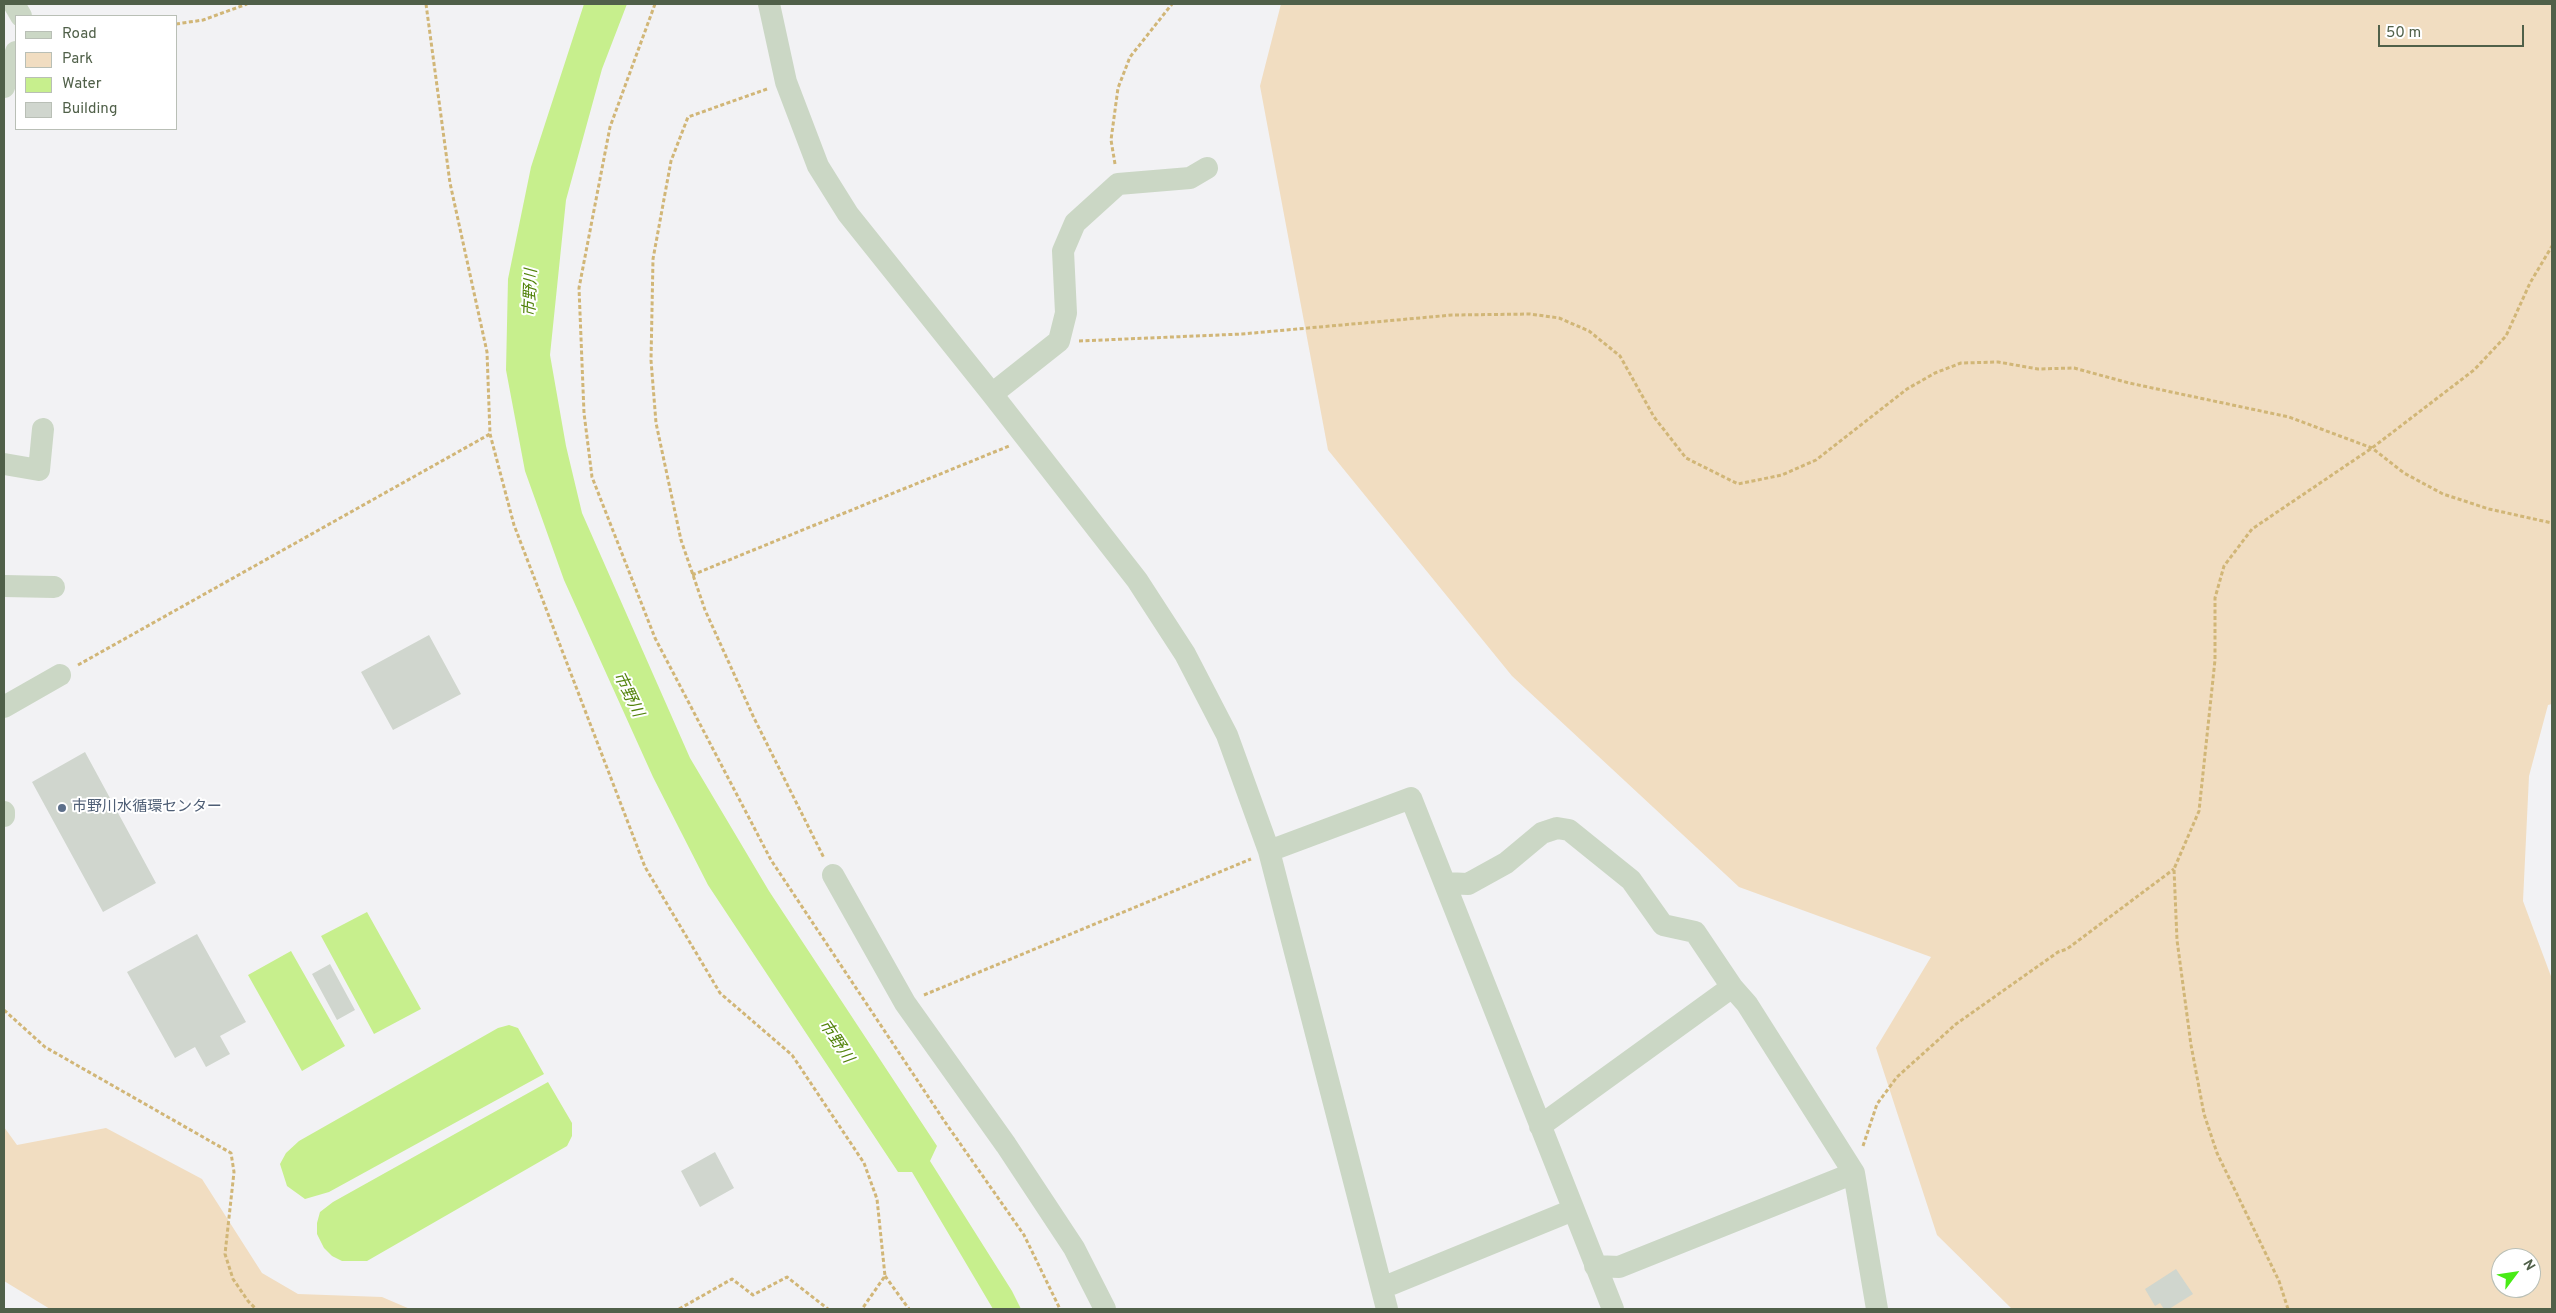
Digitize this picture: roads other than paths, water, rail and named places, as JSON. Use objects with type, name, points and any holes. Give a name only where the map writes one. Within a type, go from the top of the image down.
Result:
[{"type":"street","points":[[14,4],[20,15]]},
{"type":"street","points":[[770,4],[786,82],[818,166],[848,214],[1137,580],[1186,654],[1227,735],[1270,851],[1384,1299],[1573,1210]]},
{"type":"street","points":[[4,87],[15,55]]},
{"type":"street","points":[[992,394],[1060,342],[1066,313],[1063,251],[1075,223],[1118,184],[1190,178],[1206,168]]},
{"type":"street","points":[[4,464],[39,470],[42,429]]},
{"type":"street","points":[[4,586],[54,587]]},
{"type":"street","points":[[4,707],[60,675]]},
{"type":"street","points":[[1270,851],[1412,798],[1613,1309]]},
{"type":"street","points":[[1445,883],[1468,884],[1506,863],[1542,832],[1557,828],[1569,830],[1631,880],[1663,925],[1695,932],[1732,987],[1747,1004],[1854,1173],[1877,1309]]},
{"type":"street","points":[[833,875],[905,1003],[1006,1145],[1074,1248],[1105,1309]]},
{"type":"street","points":[[1540,1126],[1732,987]]},
{"type":"street","points":[[1595,1266],[1619,1267],[1854,1173]]},
{"type":"water","name":"市野川","points":[[584,4],[627,4],[602,69],[566,200],[550,355],[566,446],[582,513],[690,758],[769,891],[937,1146],[930,1161],[1012,1291],[1021,1309],[993,1309],[912,1172],[898,1172],[708,885],[653,777],[564,580],[525,471],[506,370],[508,279],[531,167]]},
{"type":"water","points":[[367,912],[421,1009],[374,1034],[321,936]]},
{"type":"water","points":[[291,951],[345,1046],[302,1071],[248,975]]},
{"type":"water","points":[[509,1025],[518,1028],[544,1074],[329,1192],[305,1199],[287,1186],[280,1164],[286,1153],[299,1141],[498,1028]]},
{"type":"water","points":[[548,1082],[572,1123],[572,1136],[567,1146],[367,1261],[342,1261],[332,1256],[324,1248],[317,1234],[317,1223],[320,1212],[333,1202]]},
{"type":"place","name":"市野川水循環センター","points":[[62,808]]}]
